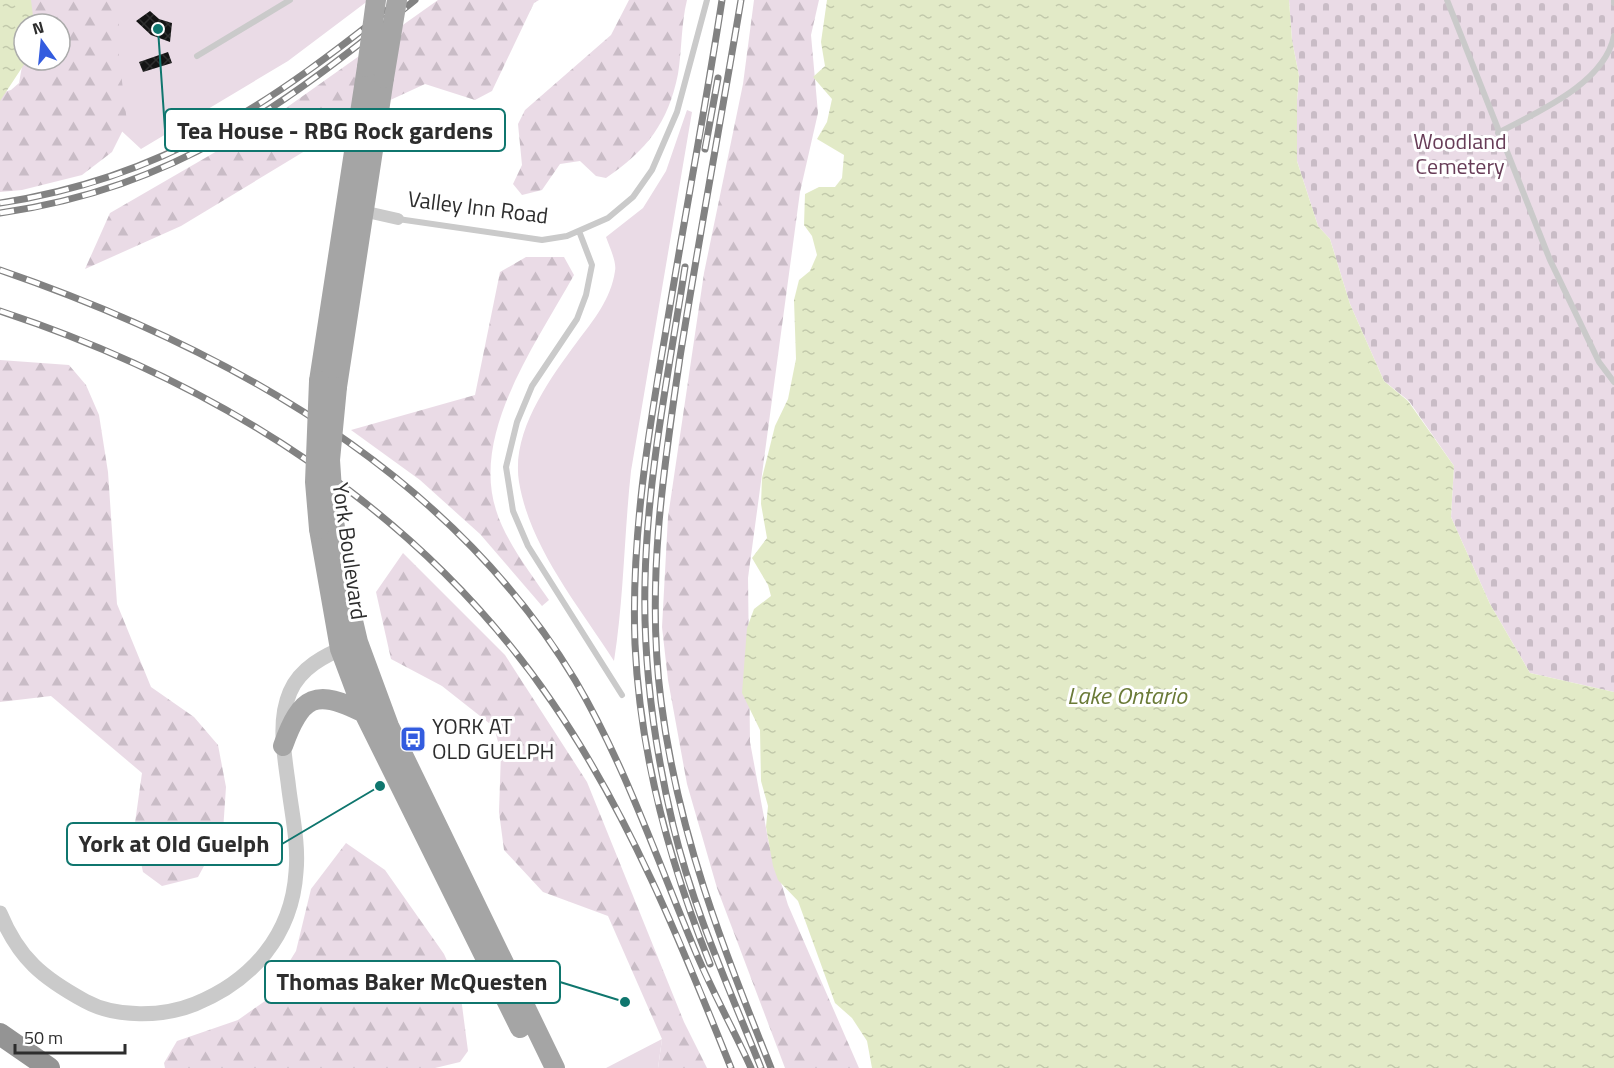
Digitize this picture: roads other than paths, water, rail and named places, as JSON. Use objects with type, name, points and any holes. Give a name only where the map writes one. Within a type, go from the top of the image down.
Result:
[{"type":"highway","points":[[7,1038],[49,1068]]},
{"type":"highway","points":[[7,1038],[55,1068]]},
{"type":"main road","name":"York Boulevard","points":[[355,210],[367,67],[376,0]]},
{"type":"main road","name":"York Boulevard","points":[[397,0],[384,78],[355,210],[328,384],[330,460],[326,524],[340,565],[349,646],[364,713],[540,1068]]},
{"type":"main road","name":"York Boulevard","points":[[349,646],[555,1068]]},
{"type":"main road","points":[[283,746],[292,720],[314,700],[333,698],[364,713]]},
{"type":"street","name":"Valley Inn Road","points":[[355,210],[398,219]]},
{"type":"street","points":[[0,913],[10,934],[32,965],[51,983],[96,1007],[136,1014],[179,1010],[219,995],[262,960],[286,920],[297,871],[283,746],[284,710],[290,691],[314,663],[349,646]]},
{"type":"lane","points":[[197,56],[290,0]]},
{"type":"lane","name":"Valley Inn Road","points":[[398,219],[542,240],[567,236],[608,218],[633,197],[652,170],[677,112],[707,0]]},
{"type":"lane","points":[[1447,0],[1550,260],[1599,362],[1614,382]]},
{"type":"lane","points":[[1498,133],[1553,104],[1589,77],[1604,59],[1614,36]]},
{"type":"lane","points":[[579,231],[592,265],[586,295],[577,319],[532,386],[517,422],[506,467],[513,511],[528,546],[622,695]]},
{"type":"water","points":[[0,0],[31,0],[32,12],[12,12],[12,72],[19,72],[0,101]]},
{"type":"water","name":"Lake Ontario","points":[[827,0],[1289,0],[1292,40],[1299,76],[1297,161],[1318,226],[1330,239],[1350,304],[1384,381],[1408,401],[1454,466],[1451,517],[1490,604],[1530,673],[1614,692],[1614,1068],[872,1068],[867,1041],[852,1018],[835,1003],[798,901],[778,880],[773,866],[766,827],[768,806],[761,781],[760,730],[742,693],[747,628],[754,609],[771,596],[768,585],[752,558],[767,538],[761,504],[762,478],[775,426],[788,399],[796,359],[794,300],[799,280],[810,271],[817,255],[812,236],[804,225],[805,194],[819,187],[835,187],[842,178],[844,155],[817,139],[827,122],[832,99],[813,77],[825,66],[821,42]]},
{"type":"railway","points":[[0,203],[59,191],[114,175],[166,155],[261,102],[307,71],[400,0]]},
{"type":"railway","points":[[0,213],[63,201],[121,184],[173,163],[271,108],[318,75],[415,0]]},
{"type":"railway","points":[[710,964],[670,847],[650,767],[638,685],[634,604],[638,525],[647,447],[722,0]]},
{"type":"railway","points":[[741,0],[680,357],[658,529],[655,614],[661,701],[678,797],[719,933],[771,1068]]},
{"type":"railway","points":[[705,149],[718,78]]},
{"type":"railway","points":[[685,267],[650,503],[645,582],[648,674],[660,765],[681,856],[713,948],[761,1068]]},
{"type":"railway","points":[[0,270],[84,301],[167,337],[247,378],[324,426],[397,479],[464,539],[523,606],[575,680],[593,711],[624,776],[699,959],[751,1068]]},
{"type":"railway","points":[[0,311],[81,341],[160,375],[236,416],[309,462],[378,513],[441,570],[500,633],[552,702],[580,745],[652,880],[731,1068]]},
{"type":"place","name":"Tea House - RBG Rock gardens","points":[[158,29]]},
{"type":"place","name":"YORK AT OLD GUELPH","points":[[413,739]]},
{"type":"place","name":"York at Old Guelph","points":[[380,786]]},
{"type":"place","name":"Thomas Baker McQuesten","points":[[625,1002]]},
{"type":"park label","name":"Woodland Cemetery","points":[[1460,154]]}]
